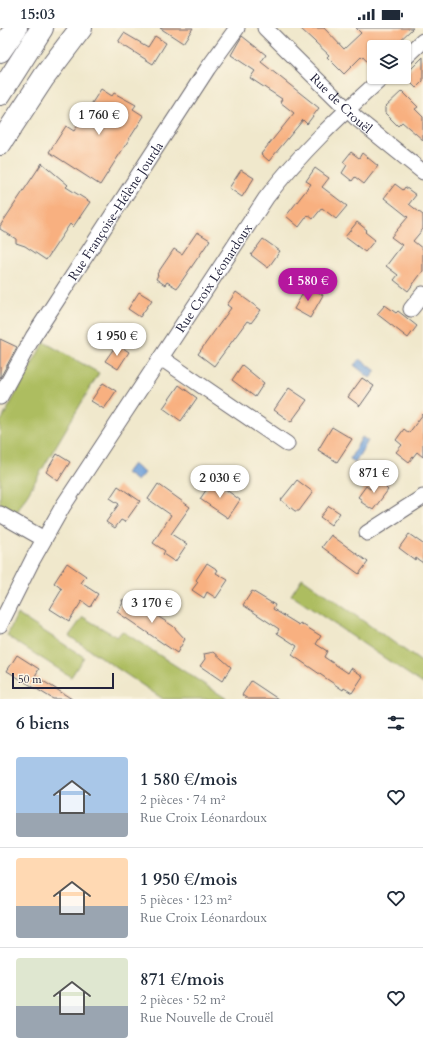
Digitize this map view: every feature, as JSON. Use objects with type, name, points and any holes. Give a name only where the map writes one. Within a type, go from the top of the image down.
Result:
[{"type":"highway","points":[[0,32],[3,28]]},
{"type":"highway","points":[[0,51],[16,28]]},
{"type":"highway","points":[[0,94],[42,28]]},
{"type":"highway","points":[[0,144],[44,77],[81,28]]},
{"type":"street","name":"Rue Françoise-Hélène Jourda","points":[[0,398],[32,337],[203,75],[237,28]]},
{"type":"street","name":"Rue de Crouël","points":[[265,28],[347,109],[423,172]]},
{"type":"street","points":[[411,53],[423,42]]},
{"type":"street","name":"Rue Croix Léonardoux","points":[[0,625],[44,539],[64,506],[266,198],[282,177],[347,109],[375,84]]},
{"type":"street","points":[[411,309],[423,294]]},
{"type":"street","points":[[161,358],[286,444]]},
{"type":"street","points":[[367,533],[423,497]]},
{"type":"street","points":[[0,514],[44,539]]},
{"type":"green space","points":[[44,342],[99,373],[17,512],[0,503],[0,423]]},
{"type":"green space","points":[[302,578],[423,663],[423,684],[291,595]]},
{"type":"green space","points":[[17,614],[84,657],[71,677],[7,636]]},
{"type":"green space","points":[[83,617],[117,637],[122,631],[227,699],[163,699],[69,636]]},
{"type":"water","points":[[360,359],[376,371],[370,378],[354,365]]},
{"type":"water","points":[[362,437],[368,441],[355,462],[350,459]]},
{"type":"water","points":[[133,464],[144,473],[137,481],[126,473]]},
{"type":"water","points":[[198,471],[210,479],[204,486],[193,477]]},
{"type":"building","points":[[160,28],[193,28],[183,43]]},
{"type":"building","points":[[300,28],[324,28],[344,49],[361,33],[356,28],[413,28],[400,40],[367,40],[367,61],[362,56],[344,74],[327,57],[329,55]]},
{"type":"building","points":[[124,33],[148,47],[155,36],[166,43],[153,64],[118,42]]},
{"type":"building","points":[[242,36],[266,55],[261,62],[319,108],[307,124],[303,120],[269,161],[261,154],[294,113],[280,102],[282,99],[250,78],[255,71],[231,55]]},
{"type":"building","points":[[423,57],[423,81],[416,88],[411,83],[411,69]]},
{"type":"building","points":[[101,89],[112,96],[114,93],[136,105],[133,109],[144,116],[100,185],[49,152],[66,126],[74,131]]},
{"type":"building","points":[[402,91],[418,107],[415,109],[423,117],[423,140],[402,122],[398,126],[385,113],[385,107]]},
{"type":"building","points":[[351,152],[359,158],[362,153],[378,166],[364,184],[355,177],[352,181],[342,173],[347,165],[343,162]]},
{"type":"building","points":[[42,163],[68,185],[66,187],[90,202],[73,227],[70,224],[46,260],[25,246],[16,243],[16,239],[0,229],[0,226]]},
{"type":"building","points":[[315,168],[329,178],[322,187],[347,206],[336,219],[322,208],[313,219],[308,215],[299,227],[286,216],[311,184],[306,181]]},
{"type":"building","points":[[241,170],[254,178],[242,197],[229,188]]},
{"type":"building","points":[[395,184],[403,190],[405,187],[416,195],[409,204],[423,215],[423,229],[413,241],[423,249],[423,271],[408,291],[394,280],[398,275],[386,266],[402,245],[391,237],[408,217],[384,198]]},
{"type":"building","points":[[357,222],[367,230],[365,232],[375,240],[365,252],[345,237]]},
{"type":"building","points":[[197,232],[210,240],[177,288],[167,282],[165,285],[156,279],[157,274],[174,249],[182,254]]},
{"type":"building","points":[[263,239],[280,251],[268,268],[251,255]]},
{"type":"building","points":[[307,286],[323,295],[310,318],[294,309]]},
{"type":"building","points":[[139,292],[152,300],[140,317],[128,309]]},
{"type":"building","points":[[236,292],[261,310],[251,323],[247,321],[214,366],[198,354],[231,308],[227,305]]},
{"type":"building","points":[[385,305],[396,313],[398,311],[417,326],[408,338],[377,314]]},
{"type":"building","points":[[0,339],[17,347],[0,378]]},
{"type":"building","points":[[117,344],[129,352],[118,369],[105,361]]},
{"type":"building","points":[[242,365],[264,383],[255,397],[232,380]]},
{"type":"building","points":[[362,378],[374,386],[360,406],[348,397]]},
{"type":"building","points":[[103,383],[116,391],[104,409],[91,401]]},
{"type":"building","points":[[179,385],[197,398],[181,421],[163,408]]},
{"type":"building","points":[[289,388],[307,400],[291,422],[274,410]]},
{"type":"building","points":[[423,414],[423,457],[417,452],[409,462],[396,452],[402,445],[396,440],[404,429],[409,433]]},
{"type":"building","points":[[332,427],[352,439],[337,462],[318,450]]},
{"type":"building","points":[[57,454],[70,462],[58,481],[46,472]]},
{"type":"building","points":[[380,477],[389,484],[386,488],[388,490],[373,510],[361,502],[362,500],[358,497],[366,486],[370,489]]},
{"type":"building","points":[[213,480],[240,500],[228,518],[200,499]]},
{"type":"building","points":[[297,480],[313,492],[299,511],[295,511],[281,500]]},
{"type":"building","points":[[158,484],[190,507],[171,534],[187,544],[175,562],[163,554],[165,551],[153,543],[171,515],[148,499]]},
{"type":"building","points":[[118,486],[140,501],[125,522],[121,520],[115,528],[106,522],[119,504],[110,498]]},
{"type":"building","points":[[329,506],[340,513],[331,525],[320,517]]},
{"type":"building","points":[[409,534],[423,544],[423,563],[416,558],[415,560],[399,548]]},
{"type":"building","points":[[331,535],[368,562],[359,574],[322,547]]},
{"type":"building","points":[[67,563],[86,576],[81,583],[98,594],[90,607],[82,601],[69,621],[50,609],[62,589],[54,583]]},
{"type":"building","points":[[207,563],[218,570],[216,573],[228,580],[216,598],[207,592],[204,598],[192,590],[198,582],[196,580]]},
{"type":"building","points":[[252,591],[275,605],[273,609],[321,636],[316,644],[327,651],[324,657],[348,673],[351,668],[363,676],[352,693],[344,688],[343,690],[292,655],[297,646],[277,633],[279,629],[243,605]]},
{"type":"building","points":[[133,598],[139,602],[138,604],[173,626],[185,639],[177,653],[117,612],[123,603],[122,600]]},
{"type":"building","points":[[214,652],[231,667],[222,681],[200,666],[205,659],[204,654]]},
{"type":"building","points":[[17,655],[39,669],[35,676],[72,699],[53,699],[7,671]]},
{"type":"building","points":[[251,681],[278,699],[248,699],[242,695]]}]
